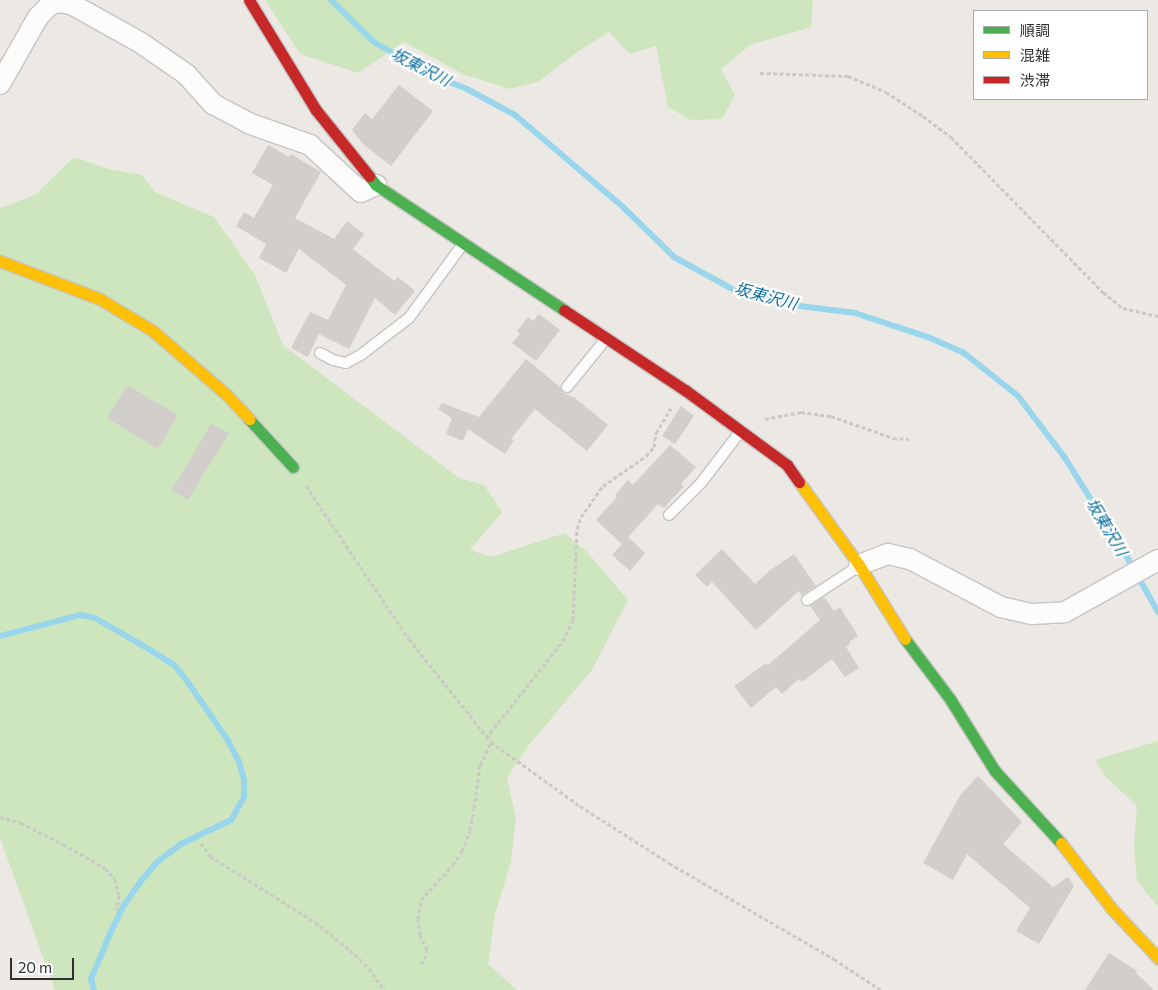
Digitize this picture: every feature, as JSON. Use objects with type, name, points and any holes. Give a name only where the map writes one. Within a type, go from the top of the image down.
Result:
[{"type":"street","points":[[249,0],[316,110],[376,185],[685,390],[787,465],[859,565],[907,642],[950,699],[995,772],[1051,829],[1111,908],[1158,958]]},
{"type":"street","points":[[0,84],[38,17],[51,4],[62,2],[73,5],[141,43],[186,74],[214,104],[248,123],[310,145],[362,192],[376,185]]},
{"type":"street","points":[[0,260],[100,299],[152,331],[227,395],[293,467]]},
{"type":"street","points":[[859,565],[888,554],[910,559],[1001,607],[1032,614],[1065,612],[1158,560]]},
{"type":"lane","points":[[320,353],[332,360],[346,363],[362,354],[409,318],[463,244]]},
{"type":"lane","points":[[567,387],[606,339]]},
{"type":"lane","points":[[669,515],[701,483],[740,432]]},
{"type":"lane","points":[[807,600],[859,565]]},
{"type":"path","points":[[760,72],[848,76],[901,102],[951,137],[1103,292],[1123,308],[1158,316]]},
{"type":"path","points":[[486,738],[563,641],[573,620],[576,603],[577,529],[581,517],[603,486],[654,447],[656,433],[668,412],[685,390]]},
{"type":"path","points":[[740,432],[767,418],[801,412],[831,416],[893,438],[909,439]]},
{"type":"path","points":[[293,467],[409,639],[464,706],[486,738],[580,806],[669,863],[834,959],[881,990]]},
{"type":"path","points":[[421,964],[426,959],[427,950],[420,934],[418,918],[421,900],[453,865],[462,851],[473,815],[480,765],[491,742]]},
{"type":"path","points":[[0,817],[21,824],[63,844],[105,868],[115,879],[119,895],[117,910]]},
{"type":"path","points":[[200,843],[210,856],[314,922],[343,945],[368,968],[384,990]]},
{"type":"green space","points":[[265,0],[813,0],[811,27],[750,45],[721,69],[735,95],[722,119],[691,120],[668,107],[656,46],[630,54],[609,32],[580,50],[538,82],[509,89],[463,74],[404,42],[358,73],[300,54]]},
{"type":"green space","points":[[74,157],[109,169],[142,175],[155,192],[214,217],[255,275],[283,345],[459,478],[484,485],[502,512],[470,550],[491,557],[565,533],[588,553],[628,600],[592,670],[529,745],[507,778],[516,818],[511,862],[495,914],[488,964],[517,990],[55,990],[0,838],[0,208],[35,195]]},
{"type":"green space","points":[[1158,741],[1158,907],[1137,881],[1134,847],[1137,806],[1106,777],[1095,760]]},
{"type":"building","points":[[399,85],[433,111],[391,166],[363,144],[352,130],[365,113],[372,119]]},
{"type":"building","points":[[268,145],[289,157],[291,154],[321,172],[295,218],[334,239],[347,221],[364,234],[353,249],[394,281],[398,277],[415,291],[395,315],[375,298],[349,349],[319,334],[308,357],[291,348],[310,312],[328,320],[346,285],[299,249],[286,273],[259,258],[266,244],[236,226],[244,212],[254,218],[273,185],[252,173]]},
{"type":"building","points":[[539,314],[560,330],[536,361],[512,343],[520,334],[517,331],[528,317],[533,321]]},
{"type":"building","points":[[526,359],[560,387],[563,393],[575,398],[608,425],[587,451],[535,409],[511,439],[514,440],[505,454],[468,429],[463,441],[446,434],[452,418],[438,409],[442,403],[479,417]]},
{"type":"building","points":[[127,385],[178,415],[158,449],[107,418]]},
{"type":"building","points":[[681,406],[694,416],[675,444],[662,436]]},
{"type":"building","points":[[211,424],[229,433],[188,500],[172,490]]},
{"type":"building","points":[[670,445],[696,467],[681,484],[684,486],[664,508],[658,504],[622,544],[596,520],[617,497],[615,495],[628,480],[633,485]]},
{"type":"building","points":[[628,537],[645,553],[630,571],[612,555]]},
{"type":"building","points":[[722,549],[755,584],[769,571],[794,554],[816,586],[802,595],[799,591],[756,630],[712,582],[707,587],[695,575]]},
{"type":"building","points":[[824,597],[834,611],[840,607],[858,636],[849,642],[850,644],[846,647],[859,668],[845,677],[832,659],[802,682],[799,679],[782,694],[776,687],[751,708],[734,686],[766,663],[768,665],[820,620],[810,606]]},
{"type":"building","points":[[978,776],[1022,822],[1003,844],[1053,887],[1068,877],[1074,886],[1039,944],[1016,931],[1030,908],[967,854],[953,880],[923,863],[961,794]]},
{"type":"building","points":[[1109,953],[1137,971],[1136,973],[1154,990],[1085,990]]},
{"type":"waterway","name":"坂東沢川","points":[[331,0],[374,42],[429,74],[467,89],[515,115],[623,207],[674,257],[738,292],[792,305],[855,313],[928,337],[964,353],[1018,396],[1065,458],[1128,559],[1158,612]]},
{"type":"waterway","points":[[0,636],[80,615],[95,618],[142,645],[175,666],[187,681],[227,739],[239,762],[244,780],[244,797],[231,820],[181,844],[157,862],[141,881],[123,907],[110,934],[91,979],[94,990]]},
{"type":"traffic: fast","points":[[369,176],[376,185],[564,310]]},
{"type":"traffic: fast","points":[[249,419],[293,467]]},
{"type":"traffic: fast","points":[[905,639],[950,699],[995,771],[1061,843]]},
{"type":"traffic: slow","points":[[0,261],[100,299],[153,331],[227,395],[249,419]]},
{"type":"traffic: slow","points":[[799,482],[859,565],[905,639]]},
{"type":"traffic: slow","points":[[1061,843],[1111,908],[1158,958]]},
{"type":"traffic: jam","points":[[249,0],[316,110],[369,176]]},
{"type":"traffic: jam","points":[[564,310],[685,390],[787,465],[799,482]]}]
